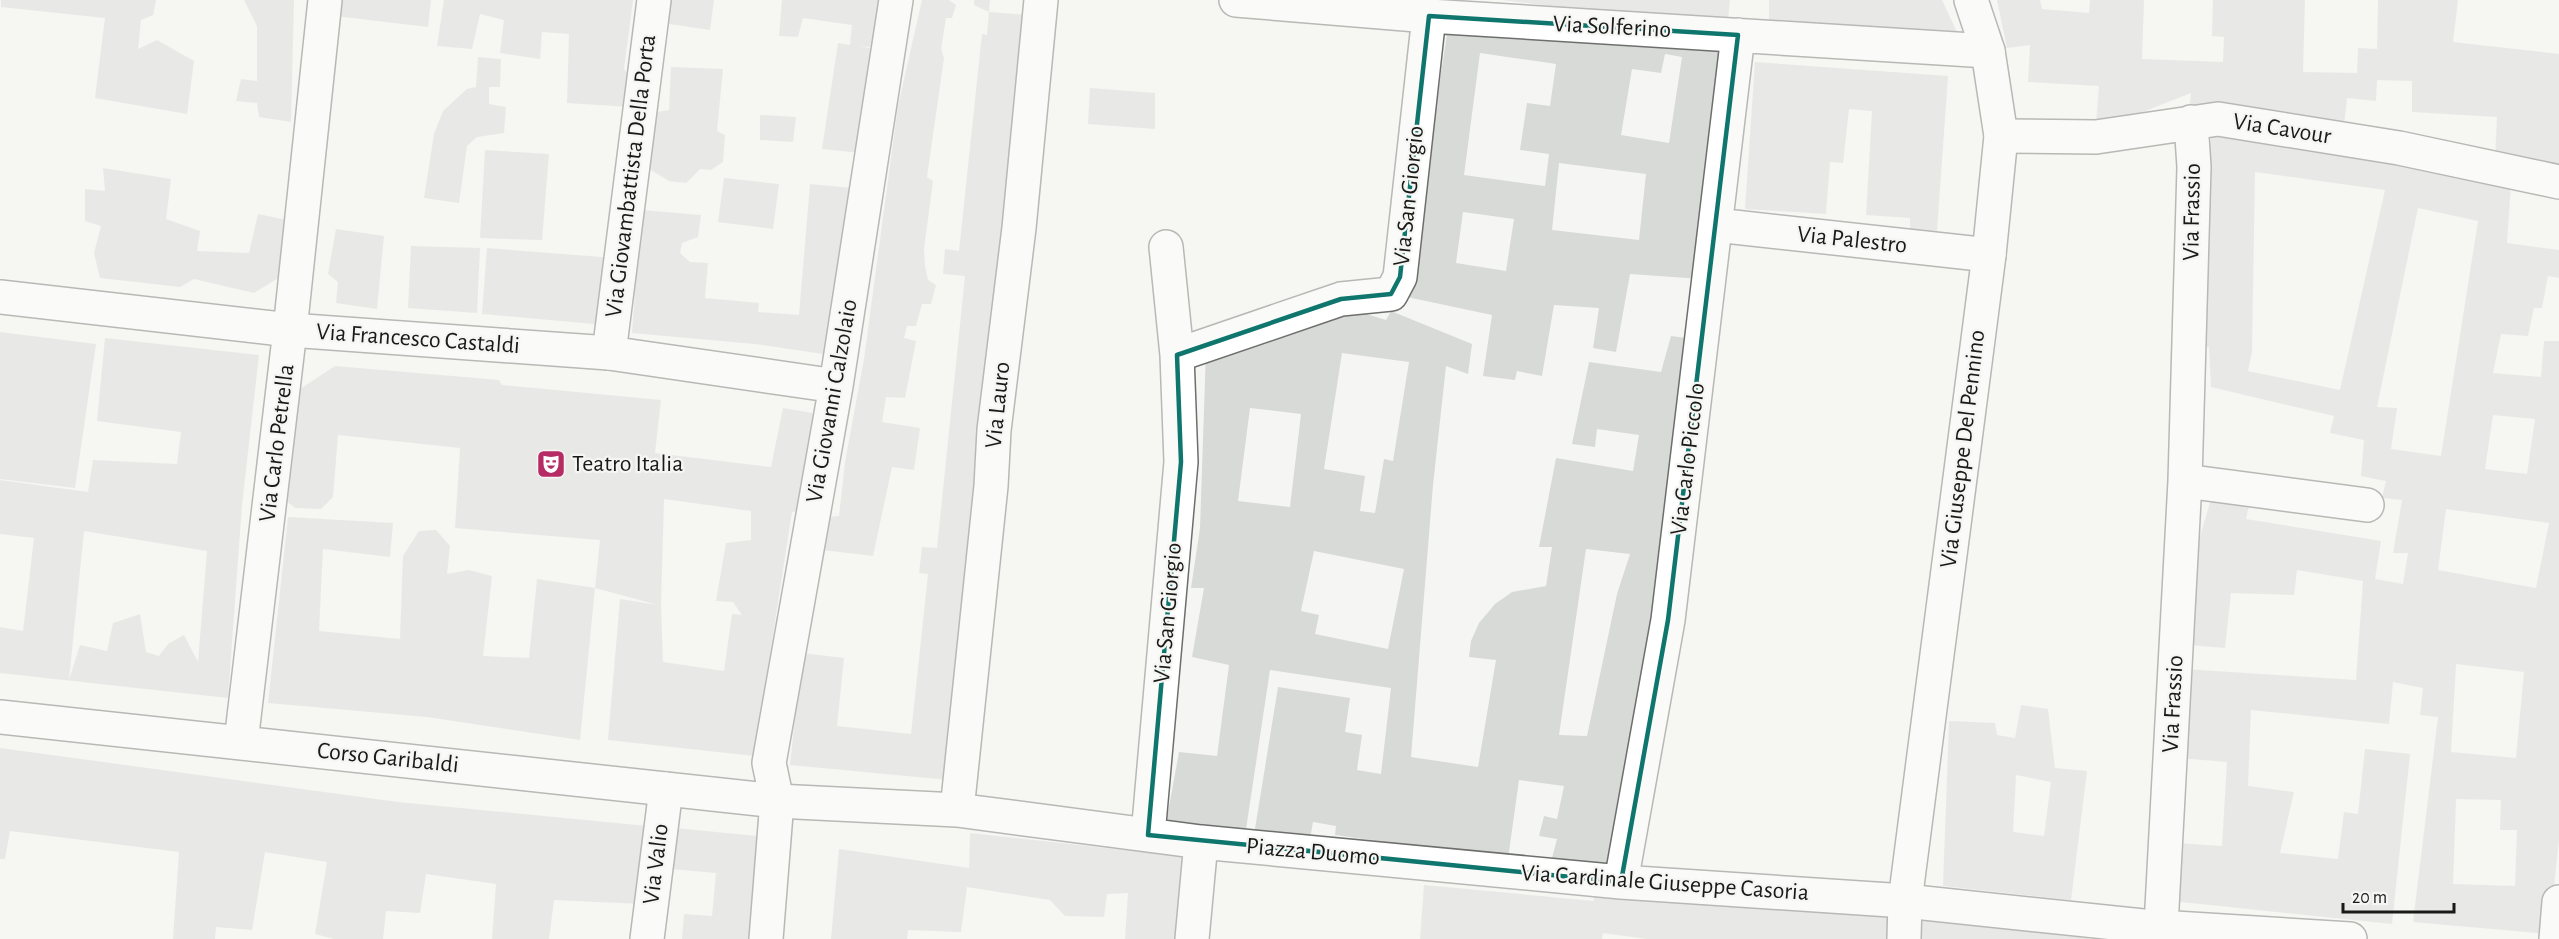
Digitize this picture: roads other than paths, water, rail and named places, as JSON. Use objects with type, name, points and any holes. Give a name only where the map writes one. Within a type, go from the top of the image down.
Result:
[{"type":"street","name":"Via Carlo Petrella","points":[[241,742],[290,330],[325,0]]},
{"type":"street","name":"Via Giovambattista Della Porta","points":[[609,352],[654,0]]},
{"type":"street","name":"Via Giovanni Calzolaio","points":[[766,939],[777,801],[769,763],[836,386],[896,0]]},
{"type":"street","name":"Via Lauro","points":[[957,810],[991,486],[994,430],[1019,228],[1041,0]]},
{"type":"street","name":"Via Solferino","points":[[1236,0],[1429,16],[1988,51]]},
{"type":"street","name":"Via Giuseppe Del Pennino","points":[[1904,939],[1905,901],[1989,255],[2001,136],[1988,51],[1971,0]]},
{"type":"street","name":"Via San Giorgio","points":[[1177,355],[1341,298],[1391,294],[1400,277],[1429,16]]},
{"type":"street","name":"Via Carlo Piccolo","points":[[1621,882],[1668,620],[1738,35]]},
{"type":"street","name":"Via Cavour","points":[[2001,136],[2097,137],[2218,119],[2399,148],[2559,182]]},
{"type":"street","name":"Via Frassio","points":[[2149,930],[2185,481],[2194,167],[2191,122]]},
{"type":"street","name":"Via Palestro","points":[[1716,225],[1989,255]]},
{"type":"street","name":"Via San Giorgio","points":[[1148,835],[1181,462],[1177,355],[1166,247]]},
{"type":"street","name":"Via Francesco Castaldi","points":[[0,297],[290,330],[609,352],[836,386]]},
{"type":"street","points":[[2185,481],[2367,504]]},
{"type":"street","name":"Corso Garibaldi","points":[[0,717],[777,801],[957,810]]},
{"type":"street","name":"Via Valio","points":[[647,939],[666,789]]},
{"type":"street","name":"Piazza Duomo","points":[[957,810],[1201,842],[1425,862]]},
{"type":"street","points":[[1192,939],[1201,842]]},
{"type":"street","name":"Via Cardinale Giuseppe Casoria","points":[[1425,862],[1621,882],[1905,901],[2149,930],[2350,939]]},
{"type":"street","points":[[2556,939],[2559,902]]},
{"type":"place","name":"Teatro Italia","points":[[551,464]]}]
